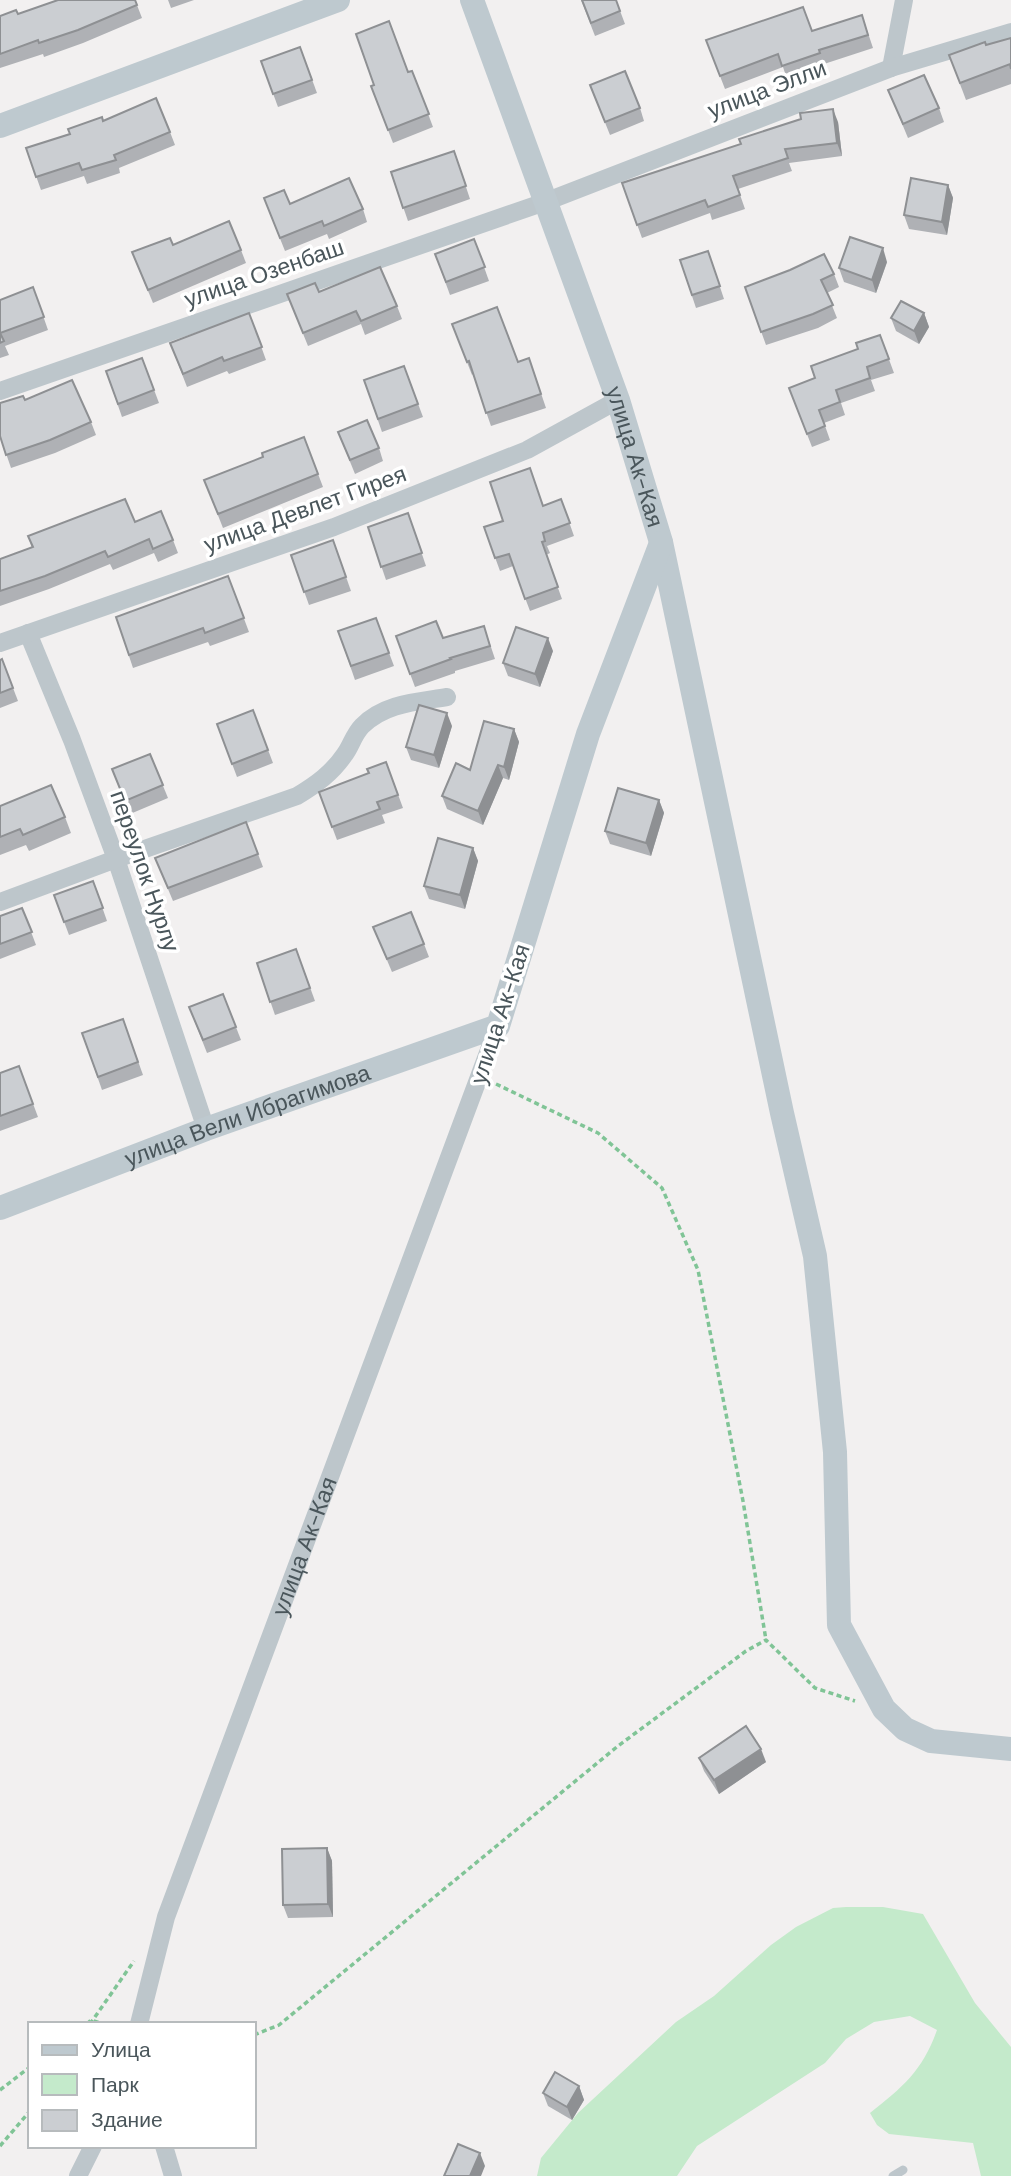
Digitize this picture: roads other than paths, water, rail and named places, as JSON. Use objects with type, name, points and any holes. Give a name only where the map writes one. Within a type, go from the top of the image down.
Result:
[{"type":"street","points":[[0,126],[338,0]]},
{"type":"street","name":"улица Ак-Кая","points":[[140,2022],[166,1917],[498,1027],[588,734],[661,542],[618,400],[472,0]]},
{"type":"street","points":[[891,68],[904,0]]},
{"type":"street","name":"улица Элли","points":[[545,202],[891,68],[1011,32]]},
{"type":"street","name":"улица Озенбаш","points":[[0,391],[545,202]]},
{"type":"street","name":"улица Девлет Гирея","points":[[0,643],[334,527],[527,450],[618,400]]},
{"type":"street","points":[[661,542],[782,1113],[815,1256],[835,1452],[839,1625],[884,1709],[905,1729],[931,1741],[1011,1749]]},
{"type":"street","name":"переулок Нурлу","points":[[28,633],[72,740],[116,859],[206,1129]]},
{"type":"street","points":[[0,902],[297,796],[323,780],[346,753],[361,727],[385,709],[447,697]]},
{"type":"street","name":"улица Вели Ибрагимова","points":[[0,1208],[206,1129],[498,1027]]},
{"type":"street","points":[[165,2148],[173,2176]]},
{"type":"lane","points":[[893,2176],[903,2170]]}]
